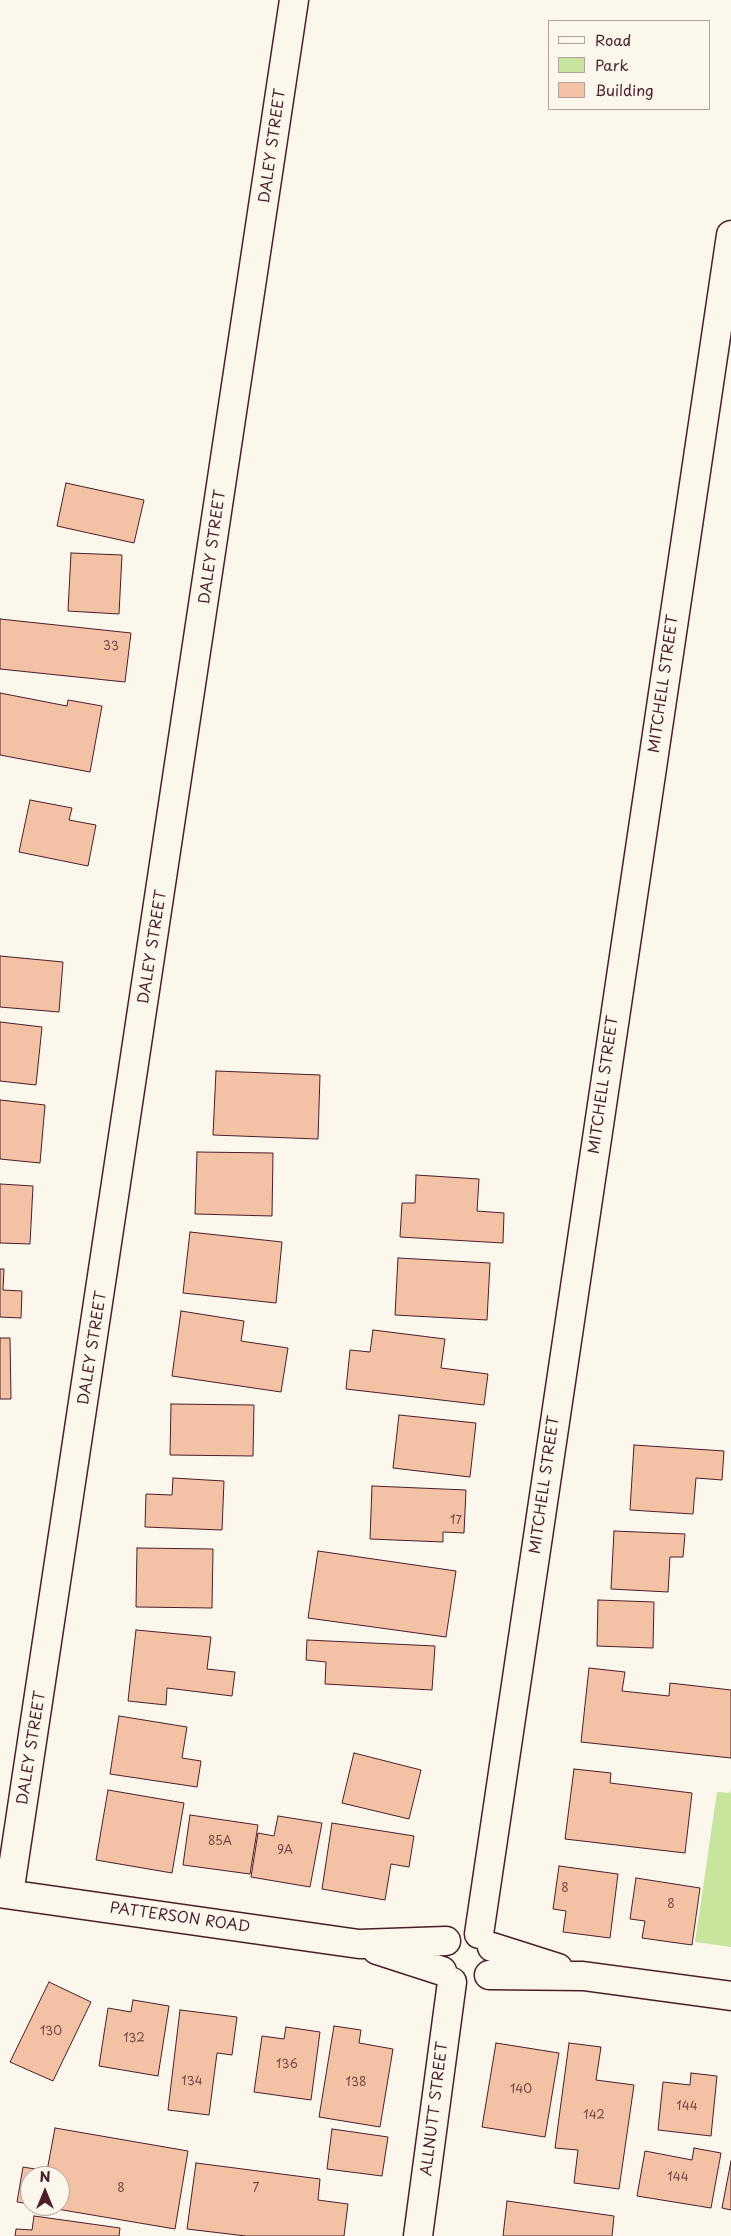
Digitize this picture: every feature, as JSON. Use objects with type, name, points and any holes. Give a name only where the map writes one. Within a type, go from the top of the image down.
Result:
[{"type":"street","name":"DALEY STREET","points":[[5,1894],[294,0]]},
{"type":"street","name":"MITCHELL STREET","points":[[485,1941],[731,235]]},
{"type":"street","name":"PATTERSON ROAD","points":[[5,1894],[359,1944],[446,1941]]},
{"type":"street","points":[[485,1941],[495,1961],[484,1982],[468,1987],[447,1977],[440,1956],[446,1941],[461,1933],[485,1941],[583,1976]]},
{"type":"street","name":"PATTERSON ROAD","points":[[359,1944],[447,1977]]},
{"type":"street","points":[[489,1975],[583,1976],[731,1996]]},
{"type":"street","name":"ALLNUTT STREET","points":[[418,2236],[447,1977]]},
{"type":"green space","points":[[731,1789],[731,1947],[695,1942],[717,1792],[730,1793]]},
{"type":"building","points":[[66,483],[144,500],[134,543],[57,526]]},
{"type":"building","points":[[71,553],[122,555],[119,614],[68,611]]},
{"type":"building","points":[[0,619],[131,633],[125,682],[0,669]]},
{"type":"building","points":[[0,693],[67,706],[68,700],[102,706],[90,772],[0,755]]},
{"type":"building","points":[[30,800],[72,808],[69,820],[96,825],[88,866],[19,852]]},
{"type":"building","points":[[0,956],[63,962],[59,1012],[0,1007]]},
{"type":"building","points":[[0,1022],[42,1027],[36,1085],[0,1081]]},
{"type":"building","points":[[216,1071],[320,1075],[318,1139],[213,1135]]},
{"type":"building","points":[[0,1100],[45,1105],[40,1163],[0,1159]]},
{"type":"building","points":[[197,1152],[273,1153],[272,1216],[195,1214]]},
{"type":"building","points":[[416,1175],[479,1179],[477,1211],[504,1213],[503,1243],[400,1237],[402,1203],[415,1203]]},
{"type":"building","points":[[0,1184],[33,1186],[30,1244],[0,1243]]},
{"type":"building","points":[[190,1232],[282,1242],[276,1303],[183,1293]]},
{"type":"building","points":[[398,1258],[490,1263],[487,1320],[395,1315]]},
{"type":"building","points":[[0,1269],[4,1269],[3,1290],[22,1291],[21,1318],[0,1317]]},
{"type":"building","points":[[181,1311],[244,1321],[241,1341],[288,1348],[281,1392],[172,1376]]},
{"type":"building","points":[[373,1330],[445,1339],[441,1368],[488,1374],[484,1405],[346,1389],[350,1350],[370,1352]]},
{"type":"building","points":[[0,1338],[10,1338],[11,1399],[0,1399]]},
{"type":"building","points":[[171,1404],[254,1405],[253,1456],[170,1455]]},
{"type":"building","points":[[399,1415],[476,1423],[470,1477],[393,1468]]},
{"type":"building","points":[[634,1445],[724,1451],[722,1480],[696,1478],[693,1514],[630,1510]]},
{"type":"building","points":[[173,1478],[224,1481],[222,1530],[145,1527],[146,1494],[172,1495]]},
{"type":"building","points":[[372,1486],[466,1490],[464,1533],[443,1532],[443,1542],[370,1539]]},
{"type":"building","points":[[614,1531],[685,1534],[683,1557],[670,1557],[668,1592],[611,1589]]},
{"type":"building","points":[[137,1548],[213,1549],[212,1608],[136,1607]]},
{"type":"building","points":[[318,1551],[456,1571],[446,1637],[308,1618]]},
{"type":"building","points":[[598,1600],[654,1602],[653,1648],[597,1646]]},
{"type":"building","points":[[136,1630],[211,1637],[207,1669],[235,1672],[232,1696],[167,1688],[166,1705],[128,1701]]},
{"type":"building","points":[[307,1640],[435,1646],[432,1690],[325,1684],[326,1662],[306,1660]]},
{"type":"building","points":[[589,1668],[625,1672],[622,1691],[669,1696],[670,1683],[731,1690],[731,1758],[581,1742]]},
{"type":"building","points":[[119,1716],[187,1727],[182,1758],[201,1761],[197,1787],[110,1774]]},
{"type":"building","points":[[354,1753],[421,1770],[409,1819],[342,1803]]},
{"type":"building","points":[[574,1769],[611,1773],[610,1783],[692,1793],[685,1853],[565,1839]]},
{"type":"building","points":[[108,1790],[184,1803],[172,1873],[96,1860]]},
{"type":"building","points":[[190,1815],[258,1825],[250,1874],[183,1865]]},
{"type":"building","points":[[278,1816],[322,1823],[310,1887],[251,1877],[258,1833],[274,1836]]},
{"type":"building","points":[[332,1823],[414,1836],[409,1867],[391,1864],[385,1900],[322,1889]]},
{"type":"building","points":[[559,1866],[618,1874],[610,1938],[563,1932],[566,1911],[553,1909]]},
{"type":"building","points":[[636,1878],[700,1888],[692,1945],[642,1938],[645,1921],[630,1919]]},
{"type":"building","points":[[49,1982],[91,2002],[53,2081],[10,2062]]},
{"type":"building","points":[[133,2000],[169,2006],[158,2076],[99,2066],[108,2008],[131,2012]]},
{"type":"building","points":[[180,2010],[237,2017],[232,2055],[217,2053],[209,2115],[168,2110]]},
{"type":"building","points":[[334,2026],[361,2030],[359,2043],[393,2049],[380,2127],[319,2117]]},
{"type":"building","points":[[286,2027],[320,2032],[311,2100],[254,2092],[262,2036],[284,2039]]},
{"type":"building","points":[[496,2043],[559,2053],[545,2137],[482,2127]]},
{"type":"building","points":[[569,2043],[601,2047],[596,2080],[634,2085],[619,2189],[574,2183],[578,2150],[555,2148]]},
{"type":"building","points":[[691,2073],[717,2076],[711,2136],[658,2130],[663,2082],[690,2085]]},
{"type":"building","points":[[55,2128],[188,2151],[175,2229],[70,2211],[70,2166],[48,2166]]},
{"type":"building","points":[[332,2129],[388,2137],[382,2176],[327,2169]]},
{"type":"building","points":[[694,2148],[721,2153],[711,2208],[637,2196],[645,2151],[692,2160]]},
{"type":"building","points":[[731,2161],[731,2210],[722,2208]]},
{"type":"building","points":[[196,2163],[320,2179],[318,2200],[348,2204],[344,2236],[246,2236],[187,2229]]},
{"type":"building","points":[[20,2184],[20,2202],[17,2202]]},
{"type":"building","points":[[507,2201],[614,2216],[612,2236],[503,2236]]},
{"type":"building","points":[[34,2216],[120,2228],[119,2236],[15,2236],[16,2229],[32,2230]]}]
